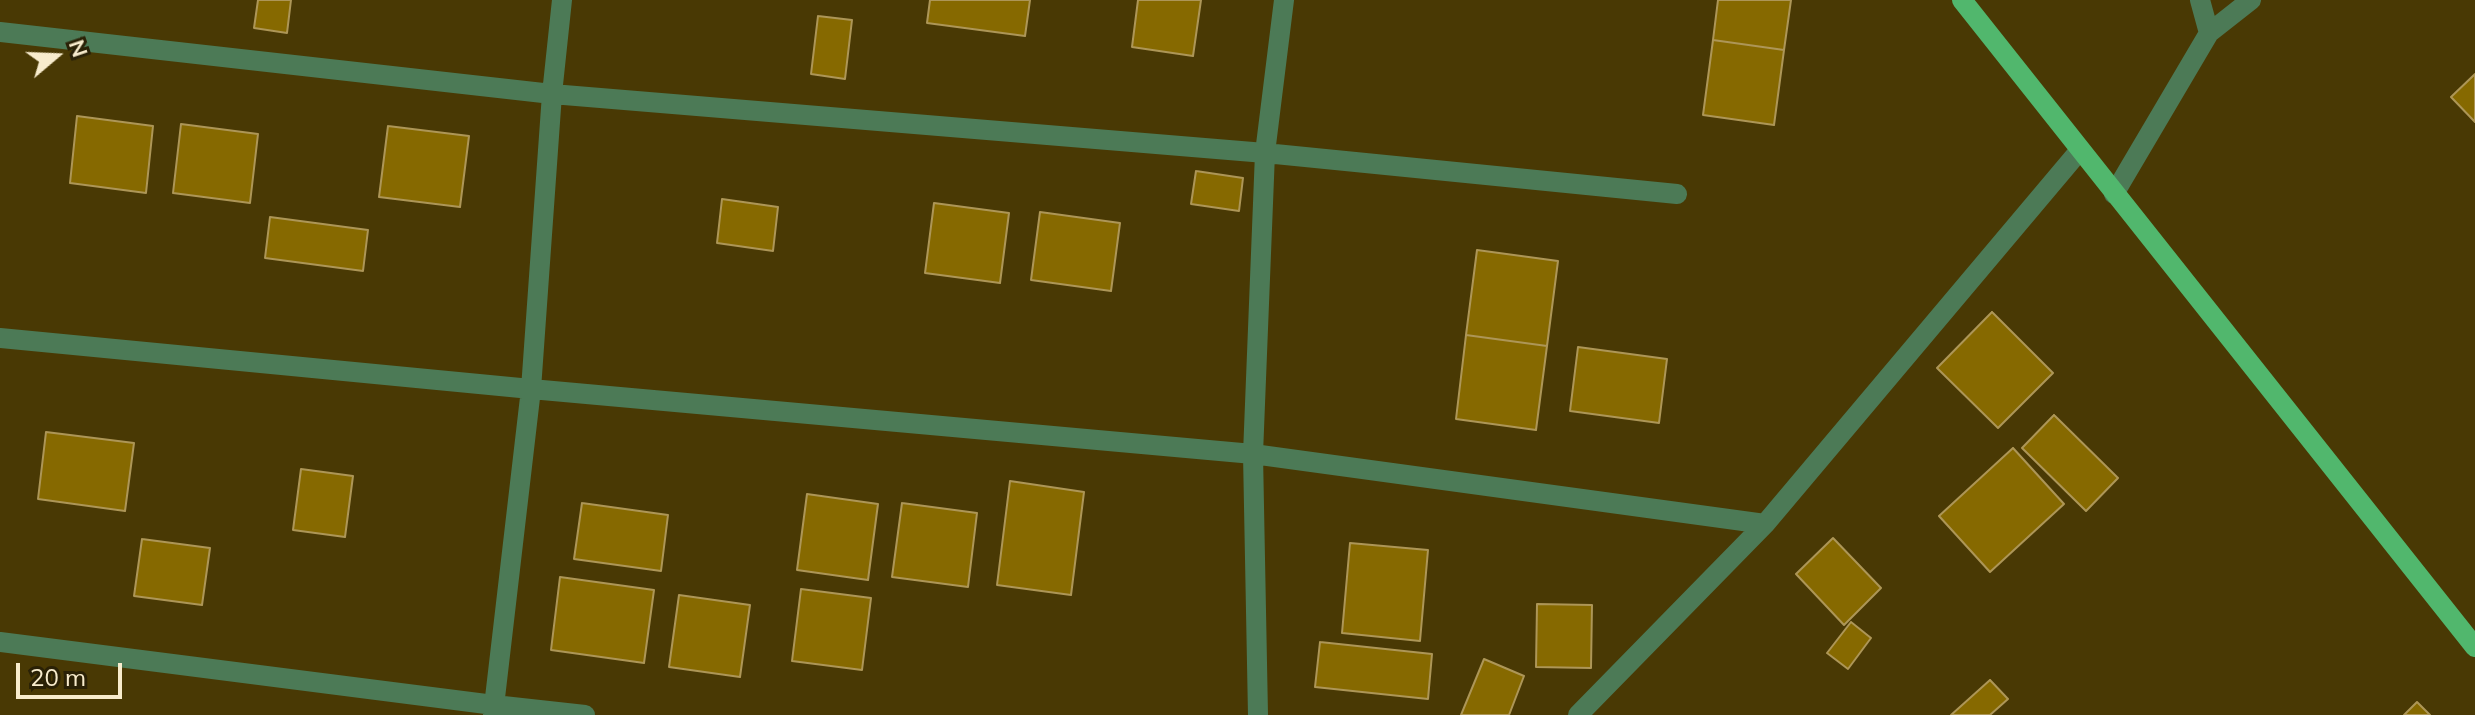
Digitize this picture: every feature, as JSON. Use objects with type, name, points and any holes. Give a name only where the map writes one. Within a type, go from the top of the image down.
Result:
[{"type":"main road","points":[[1962,0],[2475,647]]},
{"type":"street","points":[[493,710],[531,389],[552,94],[562,0]]},
{"type":"street","points":[[1258,715],[1253,454],[1265,153],[1284,0]]},
{"type":"street","points":[[2200,0],[2209,33]]},
{"type":"street","points":[[2114,194],[2209,33],[2251,0]]},
{"type":"street","points":[[0,32],[552,94],[1265,153],[1677,194]]},
{"type":"street","points":[[1578,715],[1765,524],[2080,150]]},
{"type":"street","points":[[0,338],[1253,454],[1765,524]]},
{"type":"street","points":[[0,642],[493,710],[585,715]]},
{"type":"building","points":[[258,0],[291,0],[287,33],[254,28]]},
{"type":"building","points":[[930,0],[1030,0],[1025,36],[927,23]]},
{"type":"building","points":[[1138,0],[1201,0],[1193,56],[1132,47]]},
{"type":"building","points":[[1718,0],[1791,0],[1784,50],[1713,40]]},
{"type":"building","points":[[818,16],[852,20],[845,79],[811,74]]},
{"type":"building","points":[[1713,40],[1784,50],[1774,125],[1703,115]]},
{"type":"building","points":[[2475,74],[2475,122],[2451,97]]},
{"type":"building","points":[[77,116],[153,126],[146,193],[70,183]]},
{"type":"building","points":[[181,124],[258,134],[250,203],[173,193]]},
{"type":"building","points":[[388,126],[469,136],[460,207],[379,197]]},
{"type":"building","points":[[1196,171],[1243,178],[1239,211],[1191,204]]},
{"type":"building","points":[[722,199],[778,207],[773,251],[717,243]]},
{"type":"building","points":[[934,203],[1009,213],[1000,283],[925,273]]},
{"type":"building","points":[[1040,212],[1120,223],[1111,291],[1031,280]]},
{"type":"building","points":[[270,217],[368,230],[363,271],[265,258]]},
{"type":"building","points":[[1477,250],[1558,261],[1547,346],[1466,335]]},
{"type":"building","points":[[1992,312],[2053,373],[1998,428],[1937,368]]},
{"type":"building","points":[[1466,335],[1547,346],[1536,430],[1456,419]]},
{"type":"building","points":[[1578,347],[1667,359],[1659,423],[1570,411]]},
{"type":"building","points":[[2054,415],[2118,478],[2086,511],[2022,448]]},
{"type":"building","points":[[46,432],[134,443],[125,511],[38,499]]},
{"type":"building","points":[[2013,448],[2064,504],[1990,572],[1939,516]]},
{"type":"building","points":[[301,469],[353,476],[345,537],[293,530]]},
{"type":"building","points":[[1010,481],[1084,492],[1071,595],[997,585]]},
{"type":"building","points":[[807,494],[878,504],[868,580],[797,570]]},
{"type":"building","points":[[582,503],[668,515],[661,571],[574,559]]},
{"type":"building","points":[[902,503],[977,513],[968,587],[892,577]]},
{"type":"building","points":[[1833,538],[1881,588],[1844,625],[1796,574]]},
{"type":"building","points":[[142,539],[210,548],[202,605],[134,596]]},
{"type":"building","points":[[1350,543],[1428,550],[1420,641],[1342,633]]},
{"type":"building","points":[[560,577],[654,590],[644,663],[551,650]]},
{"type":"building","points":[[801,589],[871,598],[862,670],[792,661]]},
{"type":"building","points":[[679,595],[750,605],[740,677],[669,667]]},
{"type":"building","points":[[1537,604],[1592,605],[1591,668],[1536,667]]},
{"type":"building","points":[[1851,622],[1871,638],[1848,669],[1827,653]]},
{"type":"building","points":[[1320,642],[1432,654],[1428,699],[1315,687]]},
{"type":"building","points":[[1484,659],[1524,676],[1509,715],[1461,715]]},
{"type":"building","points":[[1990,680],[2008,699],[1990,715],[1951,715]]},
{"type":"building","points":[[2417,702],[2430,715],[2404,715]]}]
